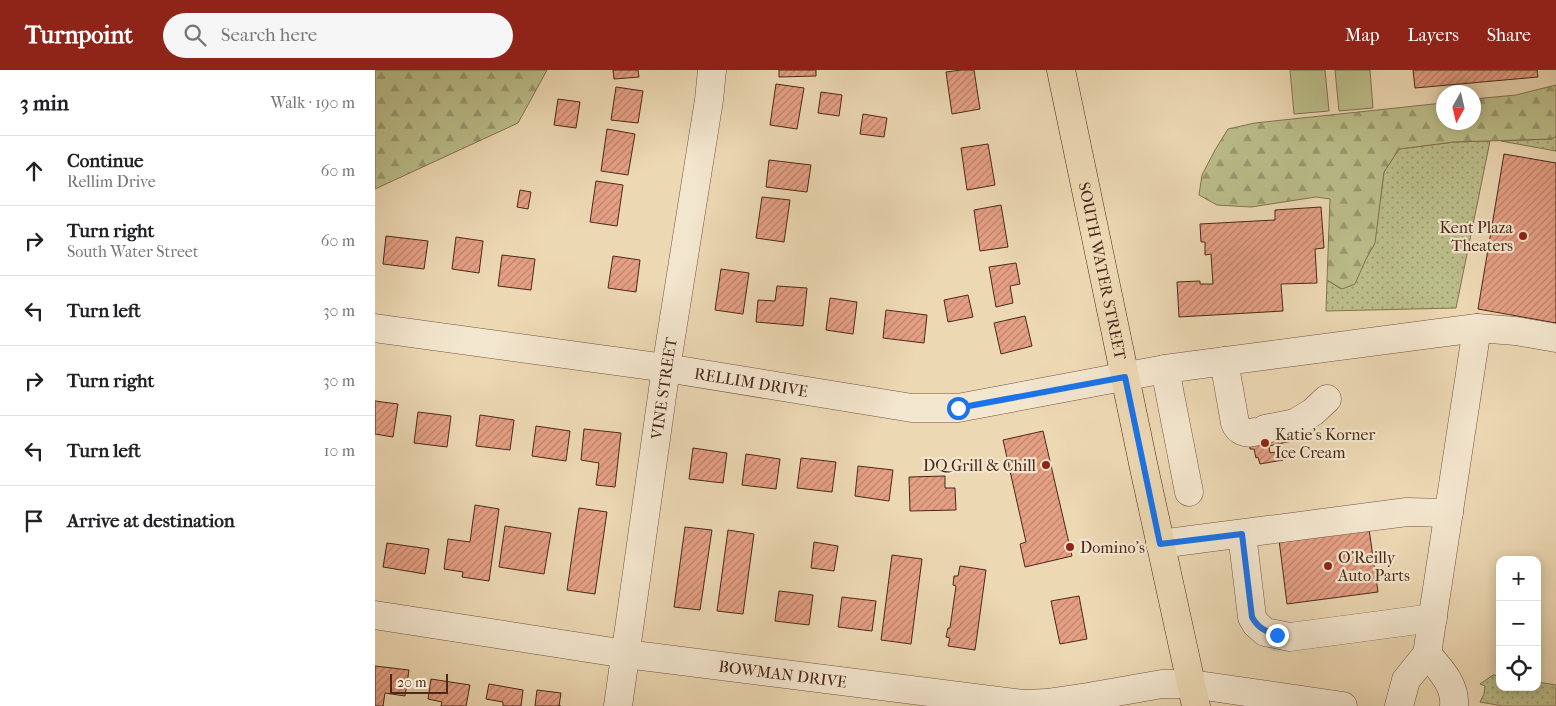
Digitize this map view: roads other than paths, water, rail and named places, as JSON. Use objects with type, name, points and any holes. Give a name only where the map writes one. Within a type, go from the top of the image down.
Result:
[{"type":"main road","name":"SOUTH WATER STREET","points":[[1061,70],[1160,544],[1194,695]]},
{"type":"street","name":"VINE STREET","points":[[618,706],[666,368],[709,100],[711,70]]},
{"type":"street","name":"RELLIM DRIVE","points":[[375,328],[666,368],[912,408],[941,409],[980,404],[1165,369],[1477,328],[1516,330],[1556,338]]},
{"type":"street","points":[[1399,706],[1406,680],[1427,654],[1477,328]]},
{"type":"street","points":[[1224,361],[1235,423],[1237,429],[1243,432],[1260,431],[1295,423],[1313,412],[1327,399]]},
{"type":"street","points":[[1165,369],[1189,492]]},
{"type":"street","points":[[1160,544],[1407,512],[1449,513]]},
{"type":"street","points":[[1242,534],[1252,617],[1256,624],[1265,632],[1290,637],[1433,618]]},
{"type":"street","name":"BOWMAN DRIVE","points":[[375,615],[626,654],[1023,704],[1128,698],[1164,684],[1194,695],[1325,705]]},
{"type":"street","points":[[1427,654],[1448,679],[1455,700],[1455,706]]},
{"type":"place","name":"Kent Plaza Theaters","points":[[1523,236]]},
{"type":"place","name":"Katie's Korner Ice Cream","points":[[1265,443]]},
{"type":"place","name":"DQ Grill & Chill","points":[[1046,465]]},
{"type":"place","name":"Domino's","points":[[1070,547]]},
{"type":"place","name":"O'Reilly Auto Parts","points":[[1328,566]]}]
